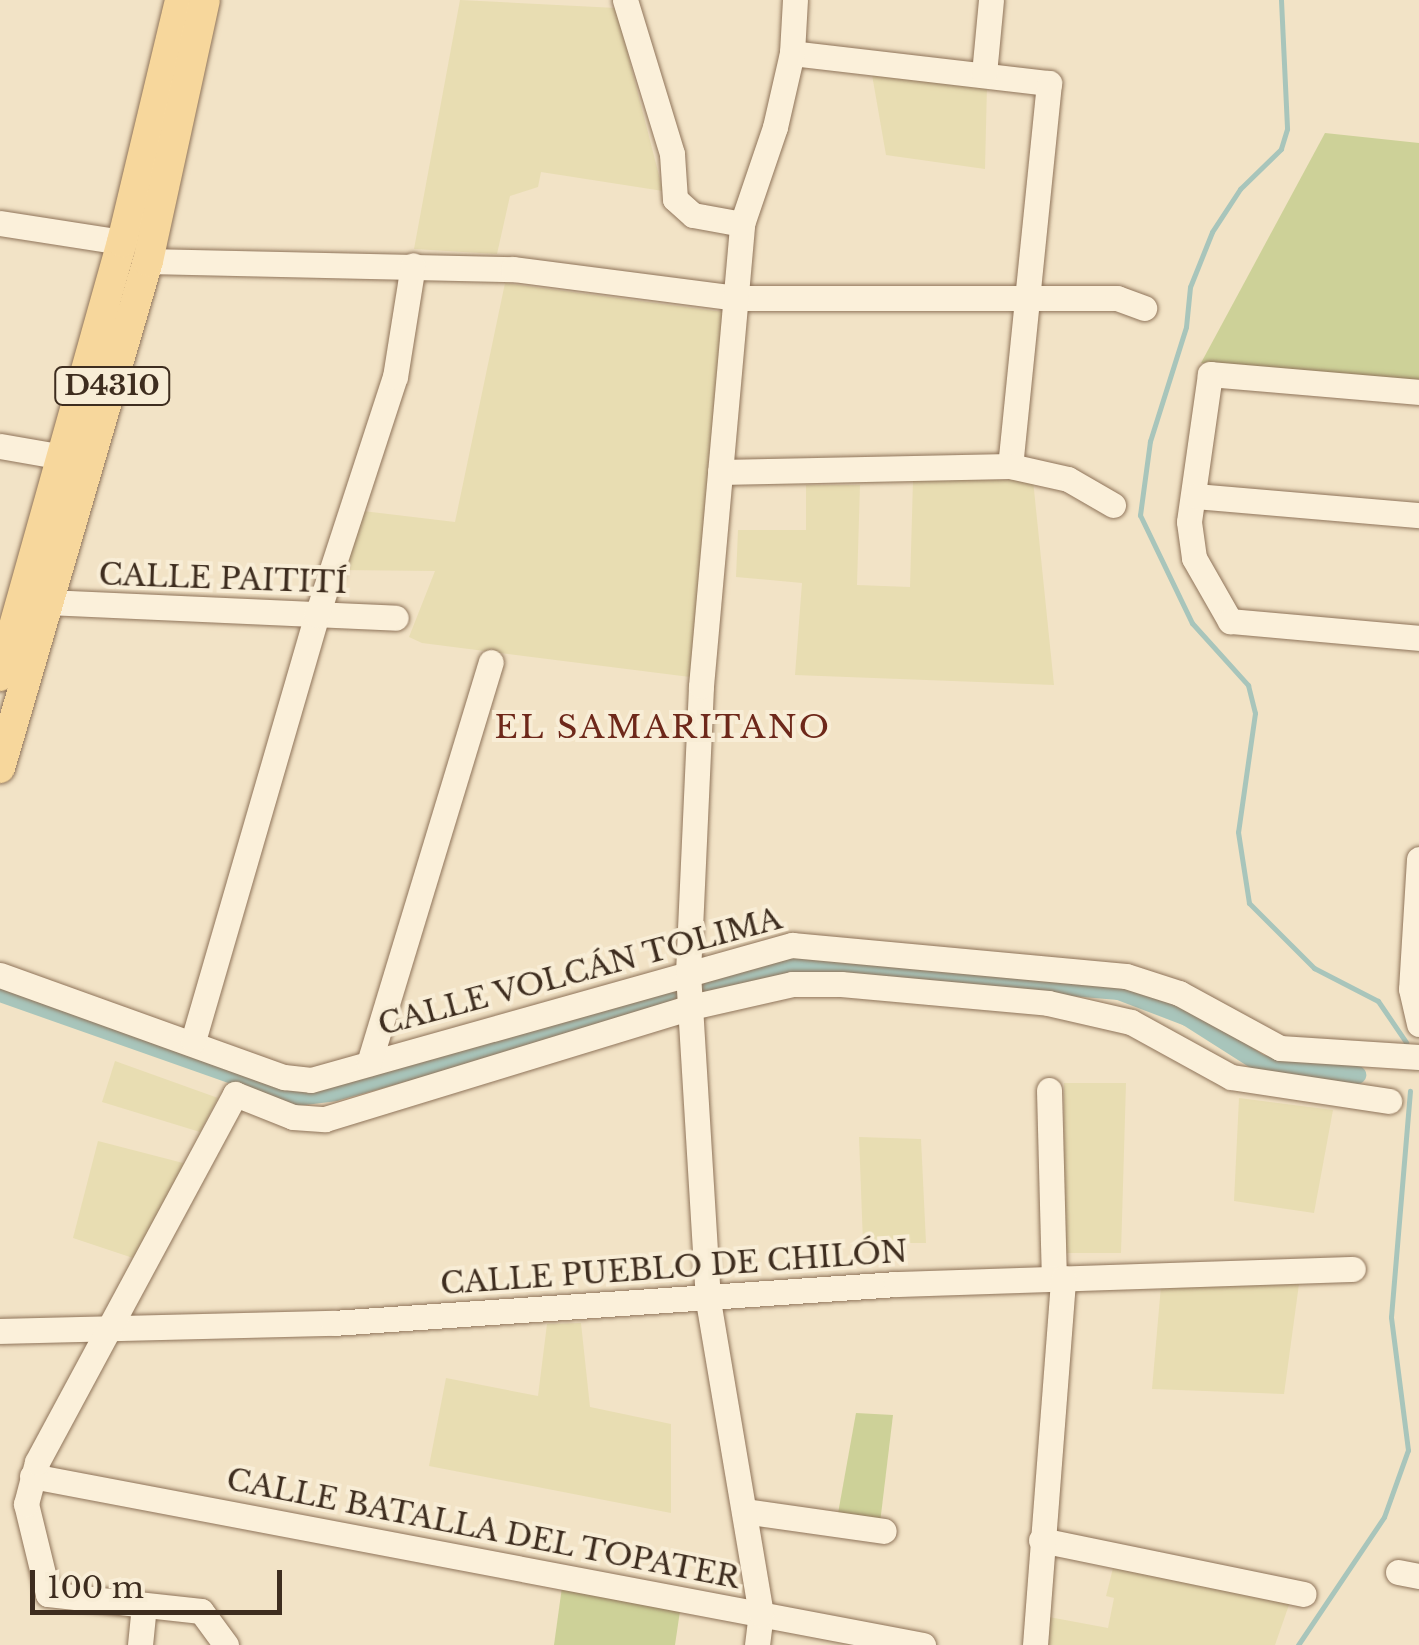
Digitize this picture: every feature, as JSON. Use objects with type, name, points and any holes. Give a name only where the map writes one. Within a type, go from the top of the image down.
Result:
[{"type":"main road","name":"D4310","points":[[0,676],[122,242],[180,0]]},
{"type":"main road","name":"D4310","points":[[0,768],[148,262],[205,0]]},
{"type":"street","points":[[625,0],[672,154],[676,199],[693,215],[742,224]]},
{"type":"street","points":[[757,1645],[760,1614],[708,1300],[689,989],[720,472],[742,224],[792,54],[795,0]]},
{"type":"street","points":[[984,74],[991,0]]},
{"type":"street","points":[[792,54],[1049,83],[1010,466]]},
{"type":"street","points":[[0,223],[122,242]]},
{"type":"street","points":[[148,262],[513,269],[738,298],[1027,302],[1116,298],[1144,308]]},
{"type":"street","points":[[193,1041],[317,615],[395,377],[413,265]]},
{"type":"street","points":[[1419,392],[1210,374],[1196,496],[1189,522],[1194,558],[1230,621],[1419,638]]},
{"type":"street","points":[[0,446],[63,457]]},
{"type":"street","points":[[720,472],[1010,466],[1068,480],[1113,505]]},
{"type":"street","points":[[1196,496],[1419,515]]},
{"type":"street","name":"CALLE PAITITÍ","points":[[48,602],[396,618]]},
{"type":"street","points":[[370,1063],[491,662]]},
{"type":"street","points":[[1419,859],[1411,989],[1419,1024]]},
{"type":"street","name":"CALLE VOLCÁN TOLIMA","points":[[109,1328],[235,1094],[293,1117],[325,1119],[689,989],[792,945],[1099,972],[1178,993],[1280,1048],[1419,1057]]},
{"type":"street","name":"CALLE VOLCÁN TOLIMA","points":[[0,975],[193,1041],[284,1077],[311,1080],[689,989],[792,984],[1048,1002],[1131,1022],[1231,1077],[1390,1101]]},
{"type":"street","points":[[1034,1645],[1058,1278],[1049,1090]]},
{"type":"street","name":"CALLE PUEBLO DE CHILÓN","points":[[0,1331],[334,1323],[1058,1278],[1354,1269]]},
{"type":"street","points":[[109,1328],[32,1476],[26,1504],[30,1538],[48,1594],[202,1611],[226,1645]]},
{"type":"street","name":"CALLE BATALLA DEL TOPATER","points":[[32,1476],[923,1645]]},
{"type":"street","points":[[744,1511],[884,1531]]},
{"type":"street","points":[[1041,1540],[1304,1594]]},
{"type":"street","points":[[140,1645],[144,1605]]},
{"type":"shaded area","points":[[460,0],[616,8],[663,191],[541,172],[538,187],[510,196],[497,254],[414,249]]},
{"type":"shaded area","points":[[871,69],[987,85],[985,169],[886,155]]},
{"type":"shaded area","points":[[505,283],[723,312],[690,677],[422,643],[409,637],[435,571],[340,570],[363,511],[455,522]]},
{"type":"shaded area","points":[[913,480],[1033,480],[1054,685],[795,675],[802,583],[736,577],[738,530],[806,530],[806,485],[860,485],[857,585],[910,587]]},
{"type":"shaded area","points":[[115,1061],[218,1098],[200,1132],[102,1102]]},
{"type":"shaded area","points":[[1064,1083],[1126,1083],[1121,1253],[1064,1253]]},
{"type":"shaded area","points":[[1239,1098],[1333,1110],[1314,1213],[1234,1201]]},
{"type":"shaded area","points":[[859,1137],[921,1139],[926,1243],[863,1243]]},
{"type":"shaded area","points":[[98,1141],[187,1164],[133,1258],[73,1238]]},
{"type":"shaded area","points":[[1299,1284],[1284,1394],[1152,1389],[1161,1286]]},
{"type":"shaded area","points":[[581,1323],[590,1407],[671,1424],[671,1513],[429,1466],[446,1378],[538,1396],[547,1324]]},
{"type":"shaded area","points":[[1114,1564],[1291,1599],[1275,1645],[1046,1645],[1049,1617],[1108,1628],[1114,1598],[1106,1596]]},
{"type":"green space","points":[[1325,133],[1419,143],[1419,384],[1201,363]]},
{"type":"green space","points":[[856,1413],[893,1415],[880,1523],[837,1519]]},
{"type":"green space","points":[[562,1587],[680,1611],[675,1645],[554,1645]]},
{"type":"waterway","points":[[1281,0],[1287,129],[1281,149],[1240,189],[1212,232],[1190,287],[1186,327],[1150,441],[1140,515],[1192,623],[1248,685],[1255,713],[1238,832],[1249,903],[1314,968],[1378,1001],[1406,1042]]},
{"type":"waterway","points":[[0,993],[296,1097],[335,1092],[796,964],[1119,991],[1187,1017],[1261,1064],[1357,1075]]},
{"type":"waterway","points":[[1298,1645],[1384,1517],[1408,1450],[1391,1317],[1410,1091]]},
{"type":"district","name":"EL SAMARITANO","points":[[663,727]]}]
